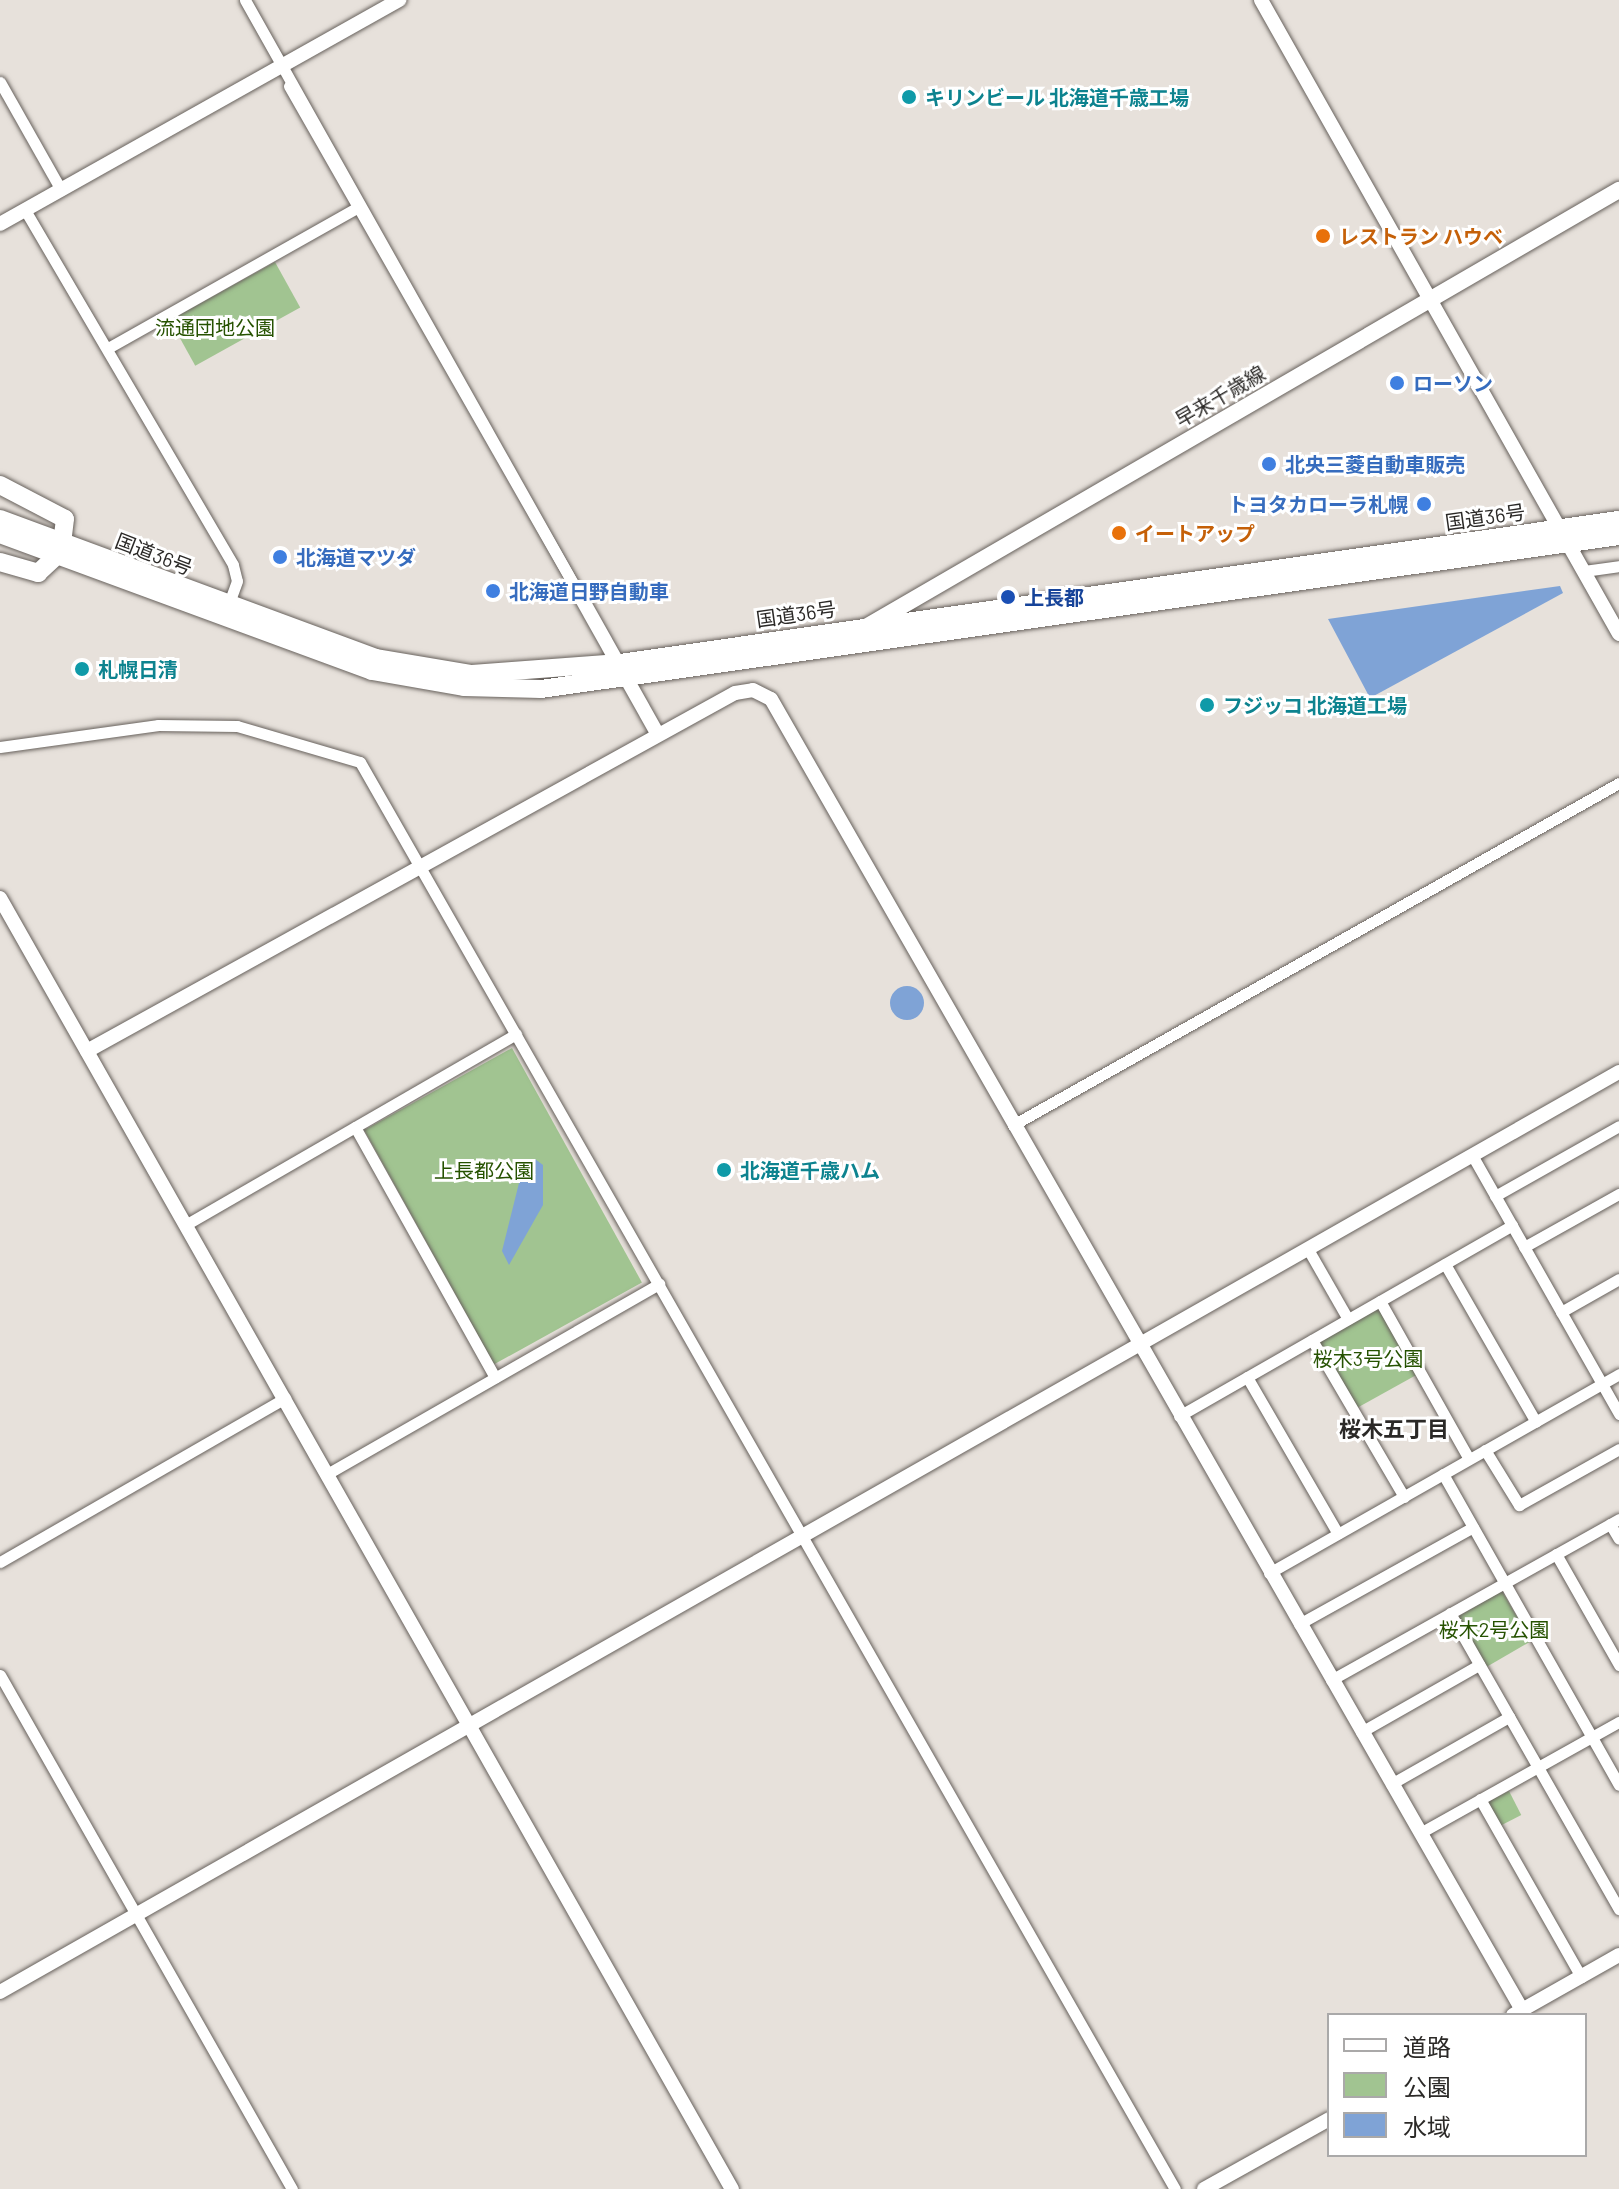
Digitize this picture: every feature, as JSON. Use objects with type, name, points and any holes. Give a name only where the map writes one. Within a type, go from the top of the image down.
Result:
[{"type":"highway","points":[[0,485],[65,519],[59,549],[38,573],[0,562]]},
{"type":"highway","name":"国道36号","points":[[0,519],[59,549]]},
{"type":"highway","name":"国道36号","points":[[624,671],[847,645],[1564,536],[1619,520]]},
{"type":"highway","name":"国道36号","points":[[0,534],[59,549],[226,611],[372,671],[464,687],[541,689],[866,627],[1564,536],[1619,536]]},
{"type":"main road","name":"早来千歳線","points":[[847,645],[866,627],[1619,190]]},
{"type":"street","points":[[245,0],[358,207],[657,733]]},
{"type":"street","points":[[0,224],[399,0]]},
{"type":"street","points":[[1261,0],[1619,634]]},
{"type":"street","points":[[0,82],[61,190]]},
{"type":"street","points":[[108,348],[358,207]]},
{"type":"street","points":[[25,210],[233,565],[237,581],[226,611]]},
{"type":"street","points":[[1584,571],[1619,566]]},
{"type":"street","points":[[87,1051],[657,733],[735,693],[753,690],[771,699],[1140,1349],[1420,1833],[1518,2012],[1619,1955]]},
{"type":"street","points":[[0,747],[158,725],[237,726],[294,739],[360,762],[1175,2189]]},
{"type":"street","points":[[1013,1125],[1619,783]]},
{"type":"street","points":[[0,898],[732,2189]]},
{"type":"street","points":[[187,1224],[516,1034]]},
{"type":"street","points":[[0,1992],[468,1726],[806,1539],[1619,1072]]},
{"type":"street","points":[[1495,1196],[1619,1126]]},
{"type":"street","points":[[355,1127],[495,1378]]},
{"type":"street","points":[[1472,1155],[1619,1414]]},
{"type":"street","points":[[1524,1247],[1619,1194]]},
{"type":"street","points":[[1179,1416],[1512,1225]]},
{"type":"street","points":[[1309,1251],[1348,1319]]},
{"type":"street","points":[[1445,1264],[1536,1422]]},
{"type":"street","points":[[1561,1312],[1619,1279]]},
{"type":"street","points":[[327,1474],[659,1284]]},
{"type":"street","points":[[1380,1301],[1469,1459]]},
{"type":"street","points":[[1312,1340],[1404,1497]]},
{"type":"street","points":[[1269,1573],[1619,1374]]},
{"type":"street","points":[[1247,1377],[1338,1534]]},
{"type":"street","points":[[0,1562],[285,1398]]},
{"type":"street","points":[[1485,1450],[1519,1505],[1619,1449]]},
{"type":"street","points":[[1443,1474],[1619,1785]]},
{"type":"street","points":[[1331,1680],[1615,1521],[1619,1539]]},
{"type":"street","points":[[1299,1624],[1473,1527]]},
{"type":"street","points":[[1556,1554],[1619,1665]]},
{"type":"street","points":[[1450,1613],[1619,1909]]},
{"type":"street","points":[[1361,1732],[1479,1665]]},
{"type":"street","points":[[0,1675],[292,2189]]},
{"type":"street","points":[[1391,1784],[1509,1717]]},
{"type":"street","points":[[1420,1833],[1619,1722]]},
{"type":"street","points":[[1480,1799],[1581,1977]]},
{"type":"street","points":[[1204,2189],[1327,2120]]},
{"type":"green space","name":"流通団地公園","points":[[275,262],[300,307],[195,366],[170,320]]},
{"type":"green space","name":"上長都公園","points":[[512,1048],[642,1282],[494,1364],[364,1130]]},
{"type":"green space","name":"桜木3号公園","points":[[1378,1306],[1416,1375],[1355,1409],[1317,1340]]},
{"type":"green space","name":"桜木2号公園","points":[[1502,1591],[1531,1641],[1487,1667],[1458,1617]]},
{"type":"green space","points":[[1509,1791],[1521,1815],[1500,1826],[1488,1802]]},
{"type":"water","points":[[1560,586],[1563,593],[1370,698],[1328,619]]},
{"type":"water","points":[[907,986],[919,991],[924,1003],[919,1015],[907,1020],[895,1015],[890,1003],[895,991]]},
{"type":"water","points":[[535,1159],[543,1165],[543,1205],[509,1265],[502,1251],[522,1171]]},
{"type":"place","name":"キリンビール 北海道千歳工場","points":[[909,97]]},
{"type":"place","name":"レストラン ハウベ","points":[[1323,236]]},
{"type":"place","name":"ローソン","points":[[1397,383]]},
{"type":"place","name":"北央三菱自動車販売","points":[[1269,464]]},
{"type":"place","name":"トヨタカローラ札幌","points":[[1424,504]]},
{"type":"place","name":"イートアップ","points":[[1119,533]]},
{"type":"place","name":"北海道マツダ","points":[[280,557]]},
{"type":"place","name":"北海道日野自動車","points":[[493,591]]},
{"type":"place","name":"上長都","points":[[1008,597]]},
{"type":"place","name":"札幌日清","points":[[82,669]]},
{"type":"place","name":"フジッコ 北海道工場","points":[[1207,705]]},
{"type":"place","name":"北海道千歳ハム","points":[[724,1170]]},
{"type":"district","name":"桜木五丁目","points":[[1394,1429]]}]
